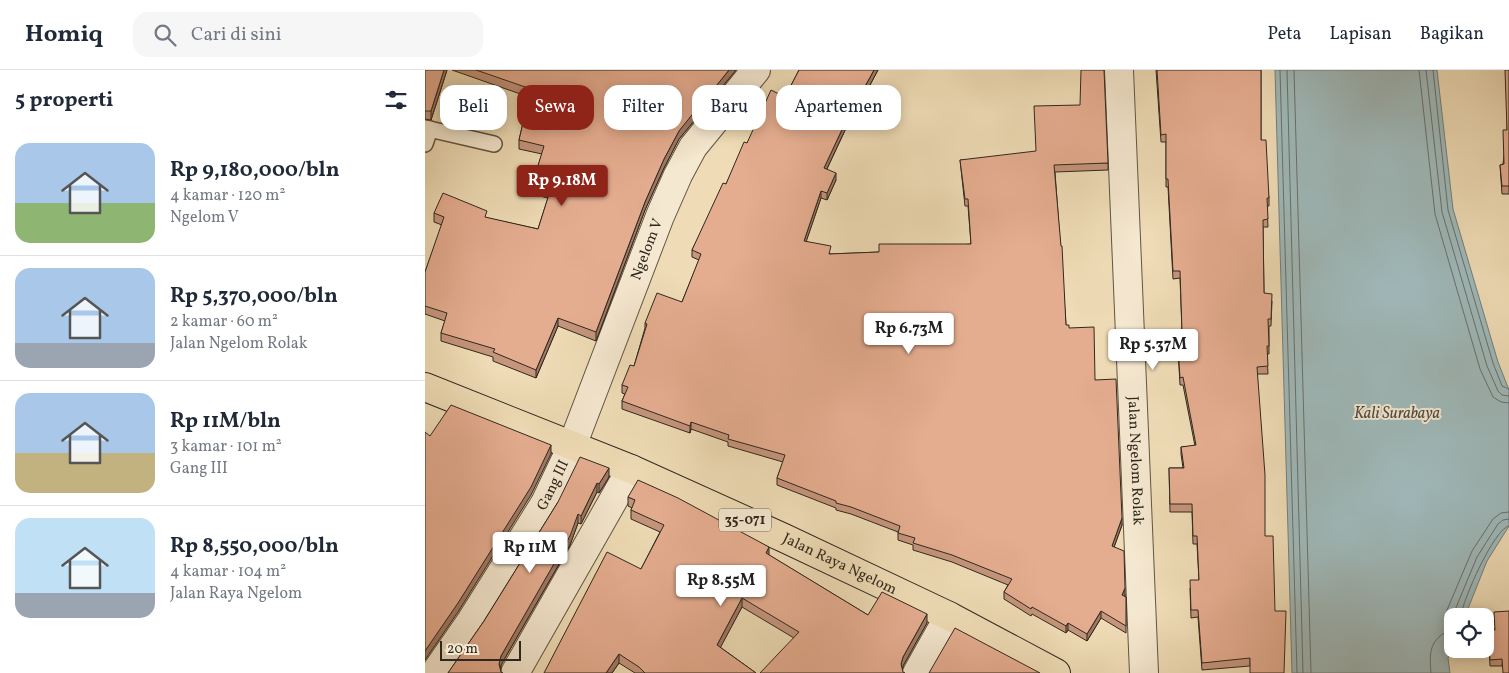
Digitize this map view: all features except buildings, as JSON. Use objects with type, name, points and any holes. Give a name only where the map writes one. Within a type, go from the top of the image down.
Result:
[{"type":"main road","name":"Jalan Raya Ngelom","points":[[425,387],[631,469],[784,538],[949,616],[1056,673]]},
{"type":"street","name":"Ngelom V","points":[[573,446],[660,216],[678,175],[693,147],[756,70]]},
{"type":"street","name":"Jalan Ngelom Rolak","points":[[1119,70],[1144,673]]},
{"type":"street","name":"Gang III","points":[[435,673],[471,621],[545,503],[573,446]]},
{"type":"street","points":[[515,673],[631,469]]},
{"type":"street","points":[[917,673],[949,616]]},
{"type":"lane","points":[[425,144],[428,128],[494,144]]},
{"type":"water","name":"Kali Surabaya","points":[[1275,70],[1437,70],[1453,209],[1498,362],[1509,390],[1509,526],[1487,561],[1468,608],[1444,608],[1444,658],[1448,658],[1450,673],[1292,673]]}]
